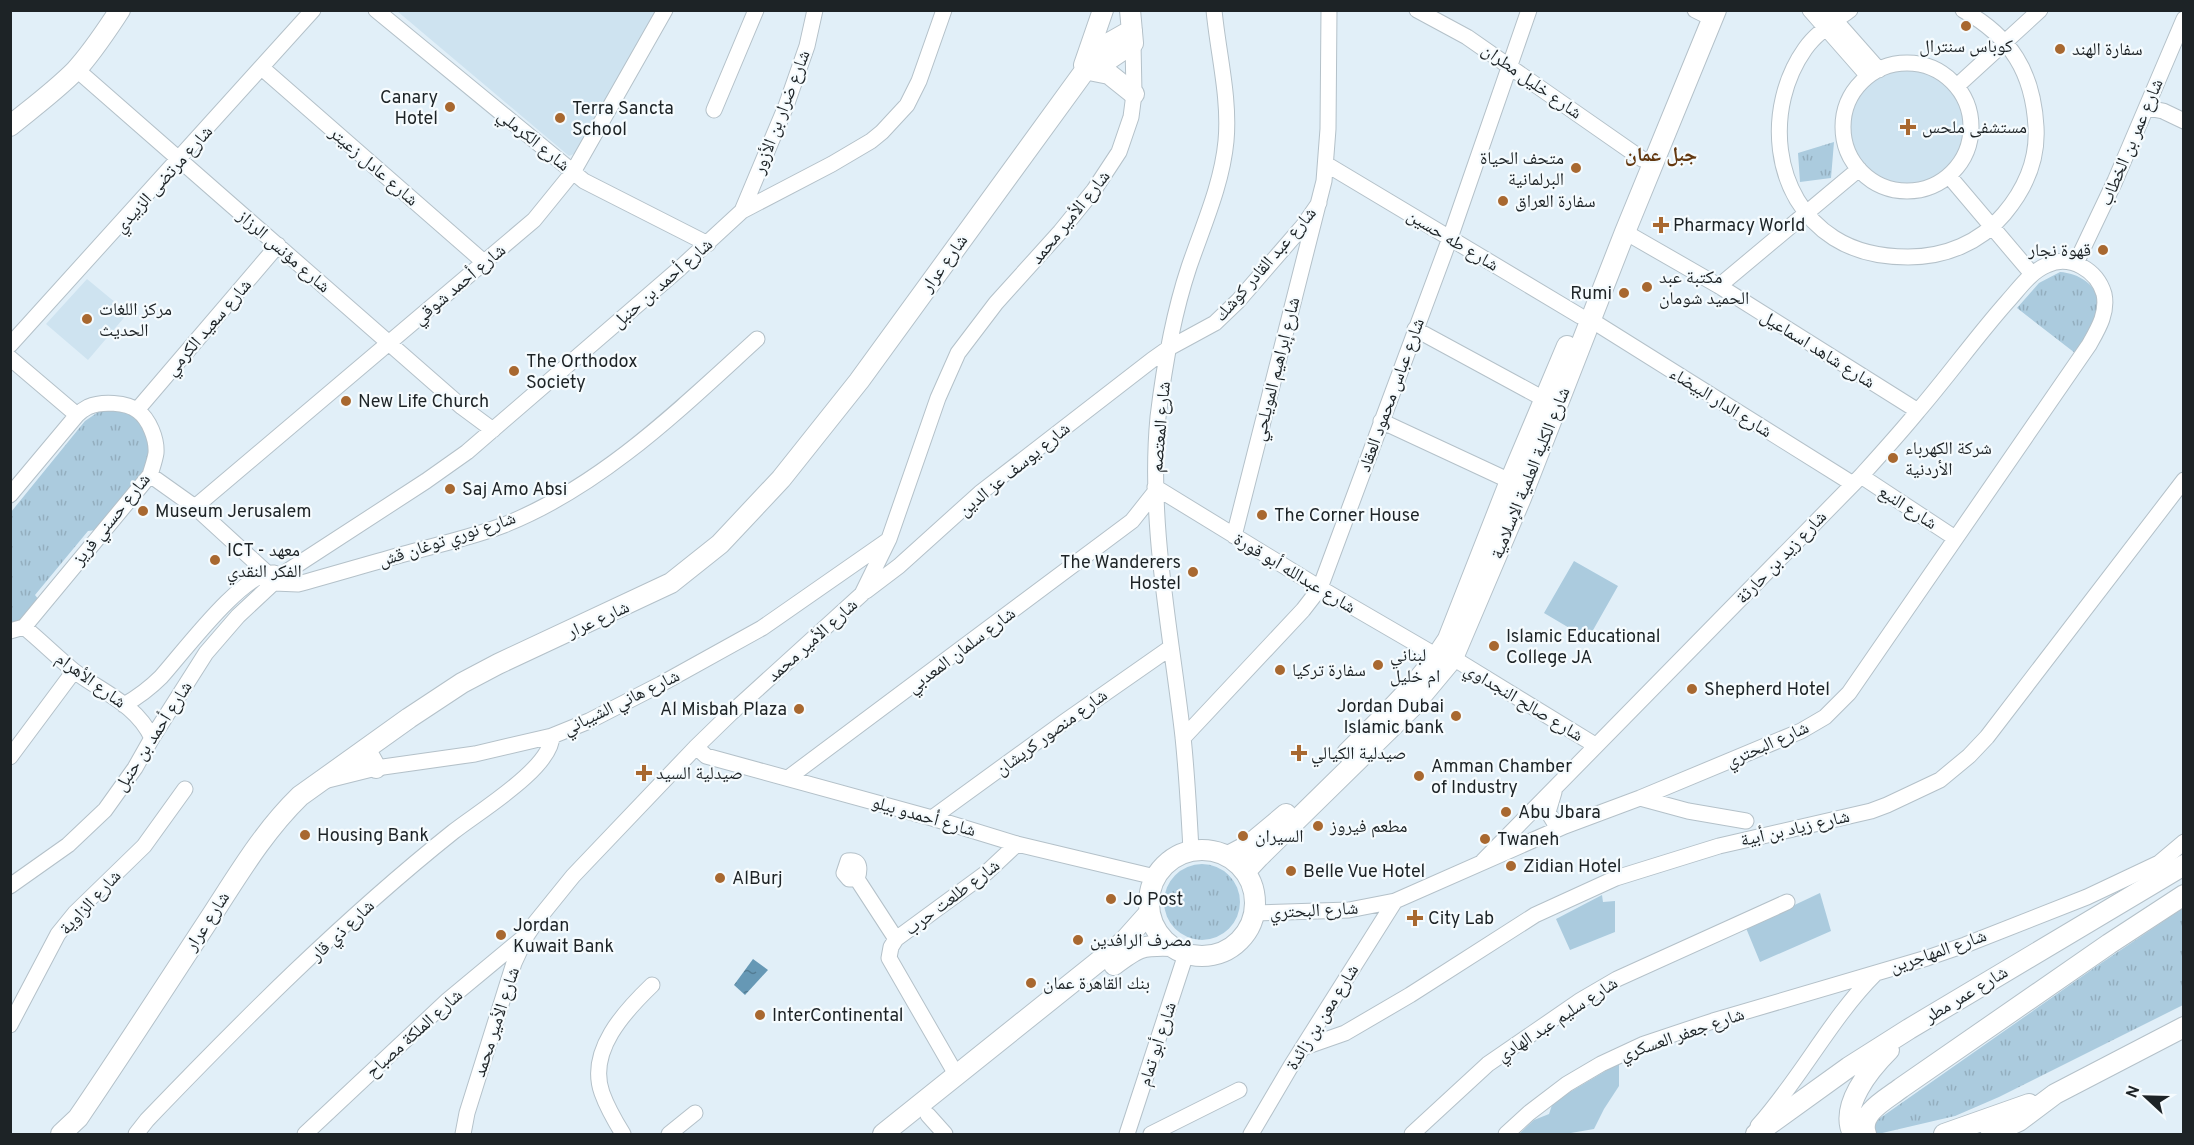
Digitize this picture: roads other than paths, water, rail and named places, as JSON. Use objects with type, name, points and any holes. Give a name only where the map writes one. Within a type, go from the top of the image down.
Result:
[{"type":"main road","points":[[10,126],[61,85],[96,46],[120,10]]},
{"type":"main road","points":[[1103,10],[1092,37],[1086,71],[1101,70],[1117,78],[1134,94]]},
{"type":"main road","name":"شارع الكلية العلمية الإسلامية","points":[[1245,872],[1413,706],[1445,657],[1521,498],[1642,159],[1704,11]]},
{"type":"main road","name":"شارع الكلية العلمية الإسلامية","points":[[1228,856],[1264,833],[1445,657],[1448,639],[1544,399],[1625,232],[1704,11]]},
{"type":"main road","name":"شارع عرار","points":[[69,1131],[260,842],[281,815],[300,796],[433,701],[462,683],[671,583],[720,544],[769,494],[859,381],[1102,47],[1132,28]]},
{"type":"main road","points":[[366,750],[376,768]]},
{"type":"main road","points":[[904,1134],[1132,951],[1146,945],[1210,956],[1233,946],[1250,926],[1255,899],[1252,885],[1245,872],[1228,856],[1210,850],[1191,850],[1167,862],[1155,877],[1150,888],[1149,913],[1161,937],[1178,950]]},
{"type":"main road","name":"شارع عمر مطر","points":[[1756,1134],[1849,1067],[1909,1029],[2184,864]]},
{"type":"main road","name":"شارع عمر مطر","points":[[1866,1134],[1864,1121],[1869,1114],[1901,1088],[2089,957],[2184,895]]},
{"type":"main road","points":[[883,1134],[1124,941],[1149,913]]},
{"type":"main road","points":[[1991,1134],[2018,1122],[2055,1094],[2184,1028]]},
{"type":"main road","points":[[1853,1134],[1850,1116],[1860,1085],[1878,1061],[1909,1029]]},
{"type":"main road","points":[[1944,1134],[2018,1122]]},
{"type":"street","name":"شارع مرتضى الزبيدي","points":[[10,345],[179,161],[313,10]]},
{"type":"street","name":"شارع الكرملي","points":[[376,10],[573,172],[601,191],[708,243]]},
{"type":"street","name":"شارع أحمد شوقي","points":[[195,507],[534,220],[573,172],[664,10]]},
{"type":"street","points":[[714,110],[756,10]]},
{"type":"street","name":"شارع ضرار بن الأزور","points":[[742,211],[786,106],[807,46],[815,10]]},
{"type":"street","name":"شارع أحمد بن حنبل","points":[[10,886],[68,845],[105,810],[135,768],[206,653],[274,576],[426,481],[493,430],[742,211],[871,141],[894,121],[908,105],[919,81],[944,10]]},
{"type":"street","name":"شارع المعتصم","points":[[1191,850],[1183,738],[1170,648],[1155,490],[1158,418],[1169,348],[1186,277],[1207,215],[1226,144],[1227,107],[1214,10]]},
{"type":"street","name":"شارع عبد القادر كوشك","points":[[1169,348],[1215,323],[1238,301],[1303,226],[1319,203],[1326,164],[1329,10]]},
{"type":"street","name":"شارع خليل مطران","points":[[1417,10],[1467,37],[1642,159]]},
{"type":"street","name":"شارع عباس محمود العقاد","points":[[1183,738],[1303,610],[1320,588],[1450,238],[1529,10]]},
{"type":"street","points":[[1810,10],[1829,20],[1873,73]]},
{"type":"street","points":[[1850,10],[1829,20],[1806,48],[1789,77],[1781,105],[1779,135],[1784,172],[1792,192],[1824,231],[1852,248],[1893,257],[1922,257],[1951,251],[1973,241],[1993,227],[2015,201],[2033,160],[2037,139],[2035,115],[2026,74],[2005,40],[1963,10]]},
{"type":"street","points":[[1957,86],[2040,10]]},
{"type":"street","name":"شارع عمر بن الخطاب","points":[[2076,263],[2107,199],[2184,19]]},
{"type":"street","name":"شارع الأمير محمد","points":[[463,1134],[467,1113],[511,974],[527,935],[573,876],[696,747],[862,594],[889,539],[938,398],[958,353],[996,303],[1060,232],[1112,166],[1125,136],[1134,94],[1132,28]]},
{"type":"street","points":[[1910,63],[1928,66],[1944,74],[1957,86],[1966,100],[1971,116],[1971,133],[1964,156],[1949,176],[1937,184],[1909,192],[1881,186],[1859,169],[1845,143],[1845,115],[1856,89],[1873,73],[1892,65],[1910,63]]},
{"type":"street","name":"شارع عادل زعيتر","points":[[262,68],[485,263]]},
{"type":"street","name":"شارع مؤنس الرزاز","points":[[76,69],[462,407],[493,430]]},
{"type":"street","points":[[2146,108],[2163,111],[2184,121]]},
{"type":"street","name":"شارع طه حسين","points":[[1326,164],[1585,318]]},
{"type":"street","points":[[1719,286],[1859,169]]},
{"type":"street","points":[[1949,176],[2032,274]]},
{"type":"street","name":"شارع إبراهيم المويلحي","points":[[1233,536],[1319,203]]},
{"type":"street","name":"شارع شاهد اسماعيل","points":[[1625,232],[1719,286],[1918,411]]},
{"type":"street","name":"شارع سعيد الكرمي","points":[[137,410],[279,245]]},
{"type":"street","name":"شارع زيد بن حارثة","points":[[1483,861],[1857,480],[1918,411],[2032,274],[2047,264],[2062,261],[2076,263]]},
{"type":"street","name":"شارع البحتري","points":[[1254,913],[1349,910],[1395,901],[1565,826],[1640,798],[1801,731],[1826,717],[1849,693],[2097,331],[2103,317],[2103,293],[2097,280],[2076,263]]},
{"type":"street","name":"شارع الدار البيضاء","points":[[1585,318],[1857,480]]},
{"type":"street","points":[[1415,329],[1544,399]]},
{"type":"street","name":"شارع نوري توغان قش","points":[[274,576],[298,584],[443,544],[505,524],[538,508],[568,493],[647,436],[757,339]]},
{"type":"street","name":"شارع يوسف عز الدين","points":[[862,594],[899,566],[980,493],[1169,348]]},
{"type":"street","points":[[10,358],[77,415]]},
{"type":"street","points":[[10,495],[77,415],[89,406],[105,403],[137,410]]},
{"type":"street","name":"شارع حسني فريز","points":[[17,629],[150,475],[156,452],[155,439],[148,423],[137,410]]},
{"type":"street","points":[[1381,421],[1510,481]]},
{"type":"street","points":[[150,475],[195,507],[274,576]]},
{"type":"street","name":"شارع النبع","points":[[1857,480],[1955,538]]},
{"type":"street","name":"شارع زياد بن أبية","points":[[1305,1047],[1345,1033],[1410,995],[1535,915],[1616,878],[1719,846],[1871,811],[1940,780],[1969,756],[1987,737],[2184,480]]},
{"type":"street","name":"شارع عبدالله أبو قورة","points":[[1155,490],[1320,588],[1445,657]]},
{"type":"street","name":"شارع سلمان المعدبي","points":[[788,778],[1132,520],[1155,490]]},
{"type":"street","points":[[1132,520],[1159,537]]},
{"type":"street","name":"شارع هاني الشيباني","points":[[320,782],[376,768],[464,756],[552,736],[589,721],[762,628],[889,539]]},
{"type":"street","name":"شارع أحمد بن حنبل","points":[[124,705],[160,678],[236,592],[252,580],[274,576]]},
{"type":"street","name":"شارع الأهرام","points":[[17,629],[137,713],[152,738]]},
{"type":"street","points":[[192,641],[206,653]]},
{"type":"street","name":"شارع منصور كريشان","points":[[932,818],[1170,648]]},
{"type":"street","name":"شارع صالح النجداوي","points":[[1445,657],[1595,745]]},
{"type":"street","points":[[10,757],[75,671]]},
{"type":"street","name":"شارع ذي قار","points":[[136,1134],[244,1020],[391,884],[533,770],[548,752],[552,736]]},
{"type":"street","name":"شارع أحمدو بيلو","points":[[696,747],[706,756],[932,818],[1017,844],[1155,877]]},
{"type":"street","points":[[1557,787],[1550,801],[1548,812],[1554,822],[1565,826]]},
{"type":"street","name":"شارع الزاوية","points":[[10,1025],[16,999],[66,923],[144,846],[185,789]]},
{"type":"street","points":[[1640,798],[1688,811],[1746,822]]},
{"type":"street","name":"شارع المهاجرين","points":[[1749,1134],[1787,1092],[1852,999],[1877,972],[1947,951],[2087,897],[2159,863],[2184,842]]},
{"type":"street","name":"شارع طلعت حرب","points":[[957,1076],[889,958],[891,947],[896,939],[986,873],[1017,844]]},
{"type":"street","points":[[858,879],[896,939]]},
{"type":"street","name":"شارع معن بن زائدة","points":[[1251,1134],[1395,901]]},
{"type":"street","name":"شارع سليم عبد الهادي","points":[[1412,1134],[1488,1064],[1581,1000],[1617,979],[1787,902]]},
{"type":"street","name":"شارع الملكة مصباح","points":[[304,1134],[448,1000],[527,935]]},
{"type":"street","name":"شارع أبو تمام","points":[[1127,1134],[1178,950]]},
{"type":"street","name":"شارع جعفر العسكري","points":[[1506,1134],[1529,1113],[1568,1084],[1601,1064],[1627,1052],[1713,1021],[1877,972]]},
{"type":"street","points":[[623,1134],[602,1093],[598,1080],[602,1056],[608,1040],[627,1009],[652,985]]},
{"type":"street","points":[[1151,1134],[1239,1090]]},
{"type":"street","points":[[669,1134],[695,1113]]},
{"type":"street","points":[[928,1115],[945,1134]]},
{"type":"water","points":[[753,959],[768,970],[745,995],[734,985]]},
{"type":"place","name":"كوباس سنترال","points":[[1966,26]]},
{"type":"place","name":"سفارة الهند","points":[[2060,49]]},
{"type":"place","name":"Canary Hotel","points":[[450,107]]},
{"type":"place","name":"Terra Sancta School","points":[[560,118]]},
{"type":"place","name":"مستشفى ملحس","points":[[1908,127]]},
{"type":"place","name":"متحف الحياة البرلمانية","points":[[1576,168]]},
{"type":"place","name":"سفارة العراق","points":[[1503,201]]},
{"type":"place","name":"Pharmacy World","points":[[1661,225]]},
{"type":"place","name":"قهوة نجار","points":[[2103,250]]},
{"type":"place","name":"مكتبة عبد الحميد شومان","points":[[1647,287]]},
{"type":"place","name":"Rumi","points":[[1624,293]]},
{"type":"place","name":"مركز اللغات الحديث","points":[[87,319]]},
{"type":"place","name":"The Orthodox Society","points":[[514,371]]},
{"type":"place","name":"New Life Church","points":[[346,401]]},
{"type":"place","name":"شركة الكهرباء الأردنية","points":[[1893,458]]},
{"type":"place","name":"Saj Amo Absi","points":[[450,489]]},
{"type":"place","name":"Museum Jerusalem","points":[[143,511]]},
{"type":"place","name":"The Corner House","points":[[1262,515]]},
{"type":"place","name":"ICT - معهد الفكر النقدي","points":[[215,560]]},
{"type":"place","name":"The Wanderers Hostel","points":[[1193,572]]},
{"type":"place","name":"Islamic Educational College JA","points":[[1494,646]]},
{"type":"place","name":"لبناني ام خليل","points":[[1378,665]]},
{"type":"place","name":"سفارة تركيا","points":[[1280,670]]},
{"type":"place","name":"Shepherd Hotel","points":[[1692,689]]},
{"type":"place","name":"Al Misbah Plaza","points":[[799,709]]},
{"type":"place","name":"Jordan Dubai Islamic bank","points":[[1456,716]]},
{"type":"place","name":"صيدلية الكيالي","points":[[1299,753]]},
{"type":"place","name":"صيدلية السيد","points":[[644,773]]},
{"type":"place","name":"Amman Chamber of Industry","points":[[1419,776]]},
{"type":"place","name":"Abu Jbara","points":[[1506,812]]},
{"type":"place","name":"مطعم فيروز","points":[[1318,826]]},
{"type":"place","name":"Housing Bank","points":[[305,835]]},
{"type":"place","name":"السيران","points":[[1243,836]]},
{"type":"place","name":"Twaneh","points":[[1485,839]]},
{"type":"place","name":"Zidian Hotel","points":[[1511,866]]},
{"type":"place","name":"Belle Vue Hotel","points":[[1291,871]]},
{"type":"place","name":"AlBurj","points":[[720,878]]},
{"type":"place","name":"Jo Post","points":[[1111,899]]},
{"type":"place","name":"City Lab","points":[[1415,918]]},
{"type":"place","name":"Jordan Kuwait Bank","points":[[501,935]]},
{"type":"place","name":"مصرف الرافدين","points":[[1078,940]]},
{"type":"place","name":"بنك القاهرة عمان","points":[[1031,983]]},
{"type":"place","name":"InterContinental","points":[[760,1015]]},
{"type":"district","name":"جبل عمان","points":[[1661,154]]}]
